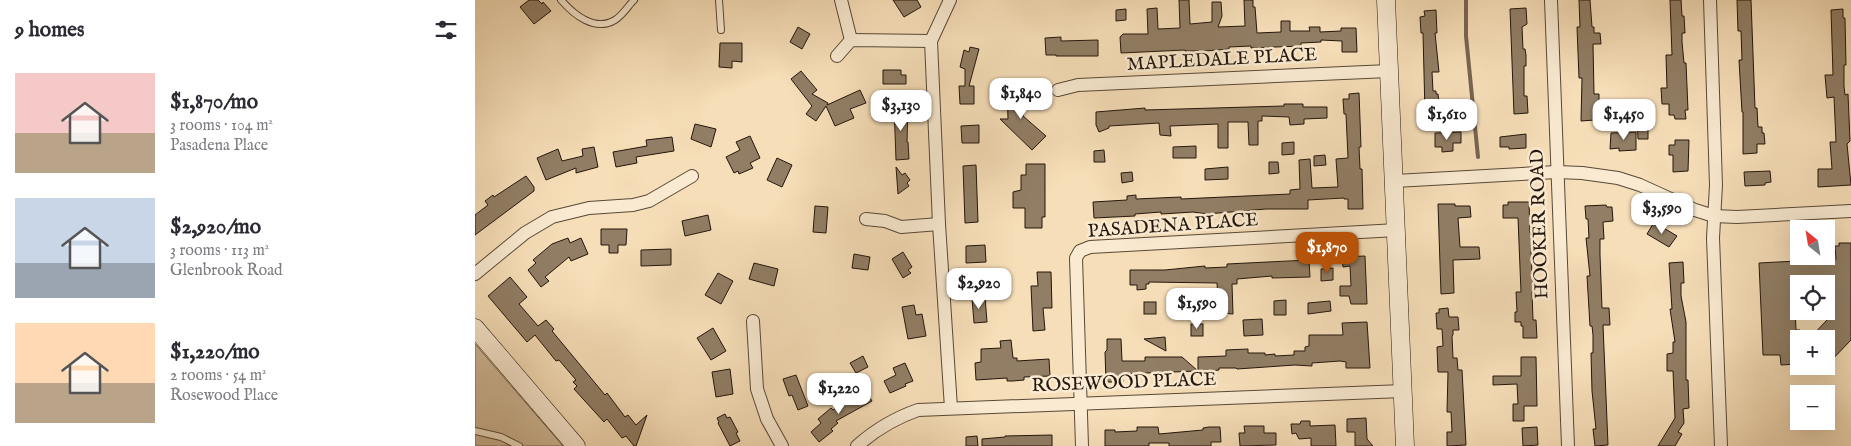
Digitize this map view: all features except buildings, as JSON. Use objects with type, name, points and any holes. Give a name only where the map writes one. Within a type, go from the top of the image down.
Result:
[{"type":"main road","points":[[1386,0],[1405,446]]},
{"type":"main road","points":[[475,328],[576,446]]},
{"type":"street","points":[[841,0],[851,40]]},
{"type":"street","points":[[950,0],[931,41],[939,224],[951,408]]},
{"type":"street","name":"HOOKER ROAD","points":[[1551,0],[1568,446]]},
{"type":"street","points":[[1710,0],[1717,184],[1713,238],[1721,446]]},
{"type":"street","points":[[837,56],[851,40],[931,41]]},
{"type":"street","name":"MAPLEDALE PLACE","points":[[1058,90],[1078,85],[1389,71]]},
{"type":"street","points":[[1395,181],[1557,172],[1582,173],[1618,178],[1640,185],[1695,210],[1714,216],[1737,217],[1851,211]]},
{"type":"street","points":[[475,274],[525,233],[552,217],[589,208],[633,205],[649,201],[692,176]]},
{"type":"street","points":[[867,219],[885,221],[901,227],[939,224]]},
{"type":"street","name":"PASADENA PLACE","points":[[1080,404],[1076,258],[1080,251],[1089,247],[1397,230]]},
{"type":"street","points":[[753,322],[757,389],[767,419],[782,446]]},
{"type":"street","name":"ROSEWOOD PLACE","points":[[857,446],[883,426],[899,417],[918,410],[1403,391]]},
{"type":"street","points":[[1080,404],[1082,446]]},
{"type":"lane","points":[[561,0],[577,16],[603,24],[615,19],[634,0]]},
{"type":"lane","points":[[719,0],[721,30]]},
{"type":"lane","points":[[475,431],[501,437],[519,446]]},
{"type":"shaded area","points":[[475,344],[563,446],[475,446]]},
{"type":"waterway","points":[[1466,0],[1466,36],[1478,157]]}]
